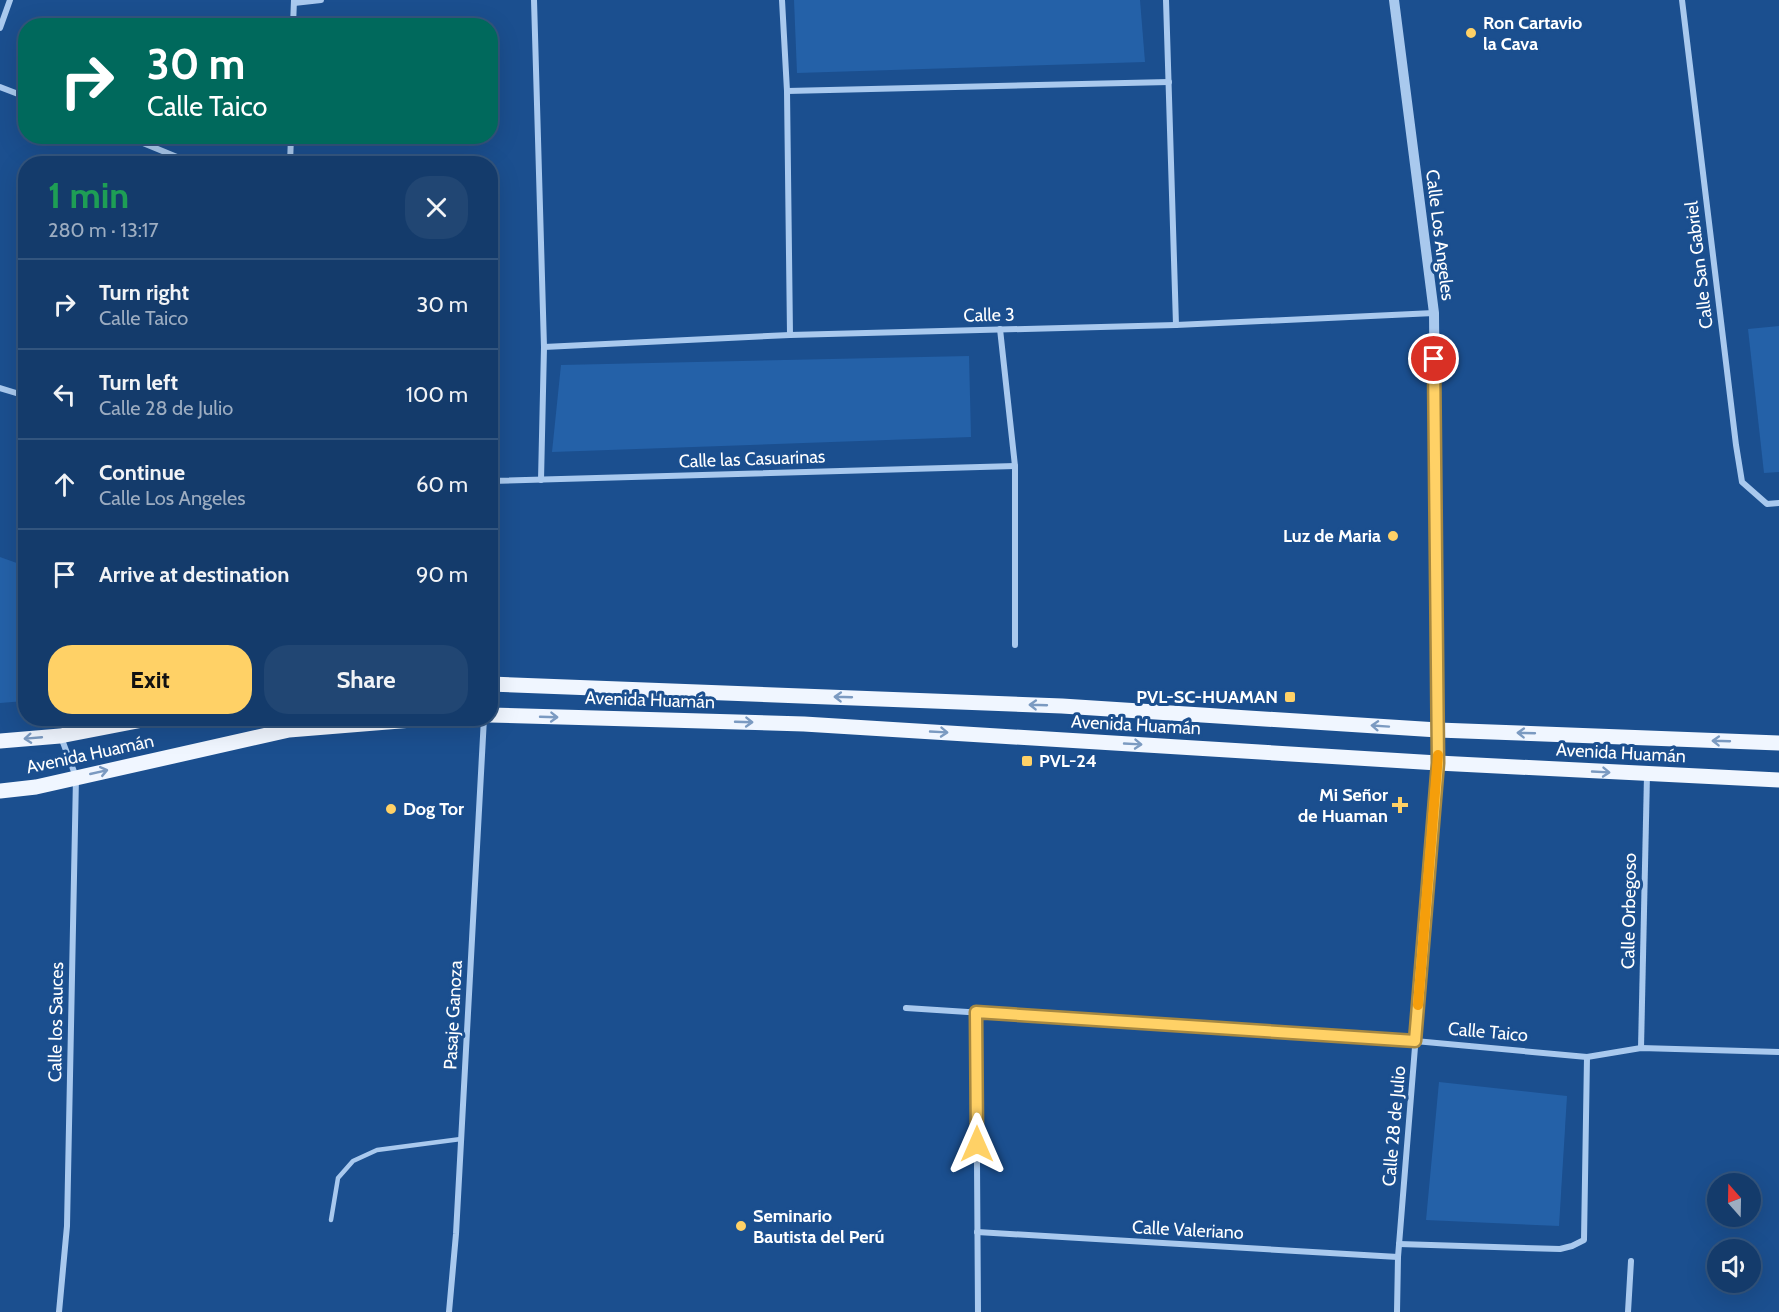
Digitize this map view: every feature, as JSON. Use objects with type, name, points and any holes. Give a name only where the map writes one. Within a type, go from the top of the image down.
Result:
[{"type":"main road","name":"Avenida Huamán","points":[[498,684],[1062,706],[1438,730],[1779,743]]},
{"type":"main road","name":"Avenida Huamán","points":[[498,715],[804,724],[1438,763],[1779,780]]},
{"type":"main road","name":"Avenida Huamán","points":[[0,741],[60,736],[112,726]]},
{"type":"main road","name":"Avenida Huamán","points":[[0,791],[36,787],[282,726]]},
{"type":"street","points":[[0,28],[10,0]]},
{"type":"street","points":[[293,18],[294,2],[321,0]]},
{"type":"street","points":[[534,0],[544,347],[541,480]]},
{"type":"street","points":[[782,0],[787,91],[790,335]]},
{"type":"street","points":[[1166,0],[1176,325]]},
{"type":"street","name":"Calle Los Angeles","points":[[1394,0],[1434,312],[1438,763]]},
{"type":"street","name":"Calle San Gabriel","points":[[1682,0],[1742,482],[1767,504],[1779,503]]},
{"type":"street","points":[[787,91],[1169,82]]},
{"type":"street","points":[[0,87],[18,94]]},
{"type":"street","points":[[145,144],[175,156]]},
{"type":"street","name":"Calle 3","points":[[544,347],[790,335],[1176,325],[1434,312]]},
{"type":"street","points":[[1000,329],[1015,466],[1015,645]]},
{"type":"street","points":[[0,388],[18,394]]},
{"type":"street","name":"Calle las Casuarinas","points":[[498,482],[1015,466]]},
{"type":"street","name":"Pasaje Ganoza","points":[[449,1312],[456,1234],[484,726]]},
{"type":"street","name":"Calle los Sauces","points":[[59,1312],[67,1226],[76,777],[60,736]]},
{"type":"street","name":"Calle 28 de Julio","points":[[1397,1312],[1398,1257],[1438,763]]},
{"type":"street","name":"Calle Orbegoso","points":[[1641,1048],[1647,774]]},
{"type":"street","name":"Calle Taico","points":[[906,1008],[1415,1041],[1587,1057],[1641,1048],[1779,1052]]},
{"type":"street","points":[[976,1012],[978,1312]]},
{"type":"street","points":[[1399,1244],[1560,1249],[1584,1240],[1587,1057]]},
{"type":"street","name":"Calle Valeriano","points":[[977,1232],[1398,1257]]},
{"type":"street","points":[[1628,1312],[1631,1261]]},
{"type":"lane","points":[[330,1220],[338,1178],[353,1161],[377,1150],[461,1139]]},
{"type":"shaded area","points":[[794,0],[1140,0],[1145,62],[797,73]]},
{"type":"shaded area","points":[[1779,326],[1779,472],[1764,473],[1748,329]]},
{"type":"shaded area","points":[[969,356],[971,437],[552,452],[561,365]]},
{"type":"shaded area","points":[[0,557],[18,563],[18,702],[0,703]]},
{"type":"shaded area","points":[[1439,1082],[1567,1096],[1559,1226],[1426,1220]]},
{"type":"slow traffic","points":[[1418,1005],[1438,755]]},
{"type":"place","name":"Ron Cartavio la Cava","points":[[1471,33]]},
{"type":"place","name":"Luz de Maria","points":[[1393,536]]},
{"type":"place","name":"PVL-SC-HUAMAN","points":[[1290,697]]},
{"type":"place","name":"PVL-24","points":[[1027,761]]},
{"type":"place","name":"Mi Señor de Huaman","points":[[1400,805]]},
{"type":"place","name":"Dog Tor","points":[[391,809]]},
{"type":"place","name":"Seminario Bautista del Perú","points":[[741,1226]]},
{"type":"route","points":[[977,1144],[976,1012],[1415,1041],[1438,763],[1434,359]]}]
